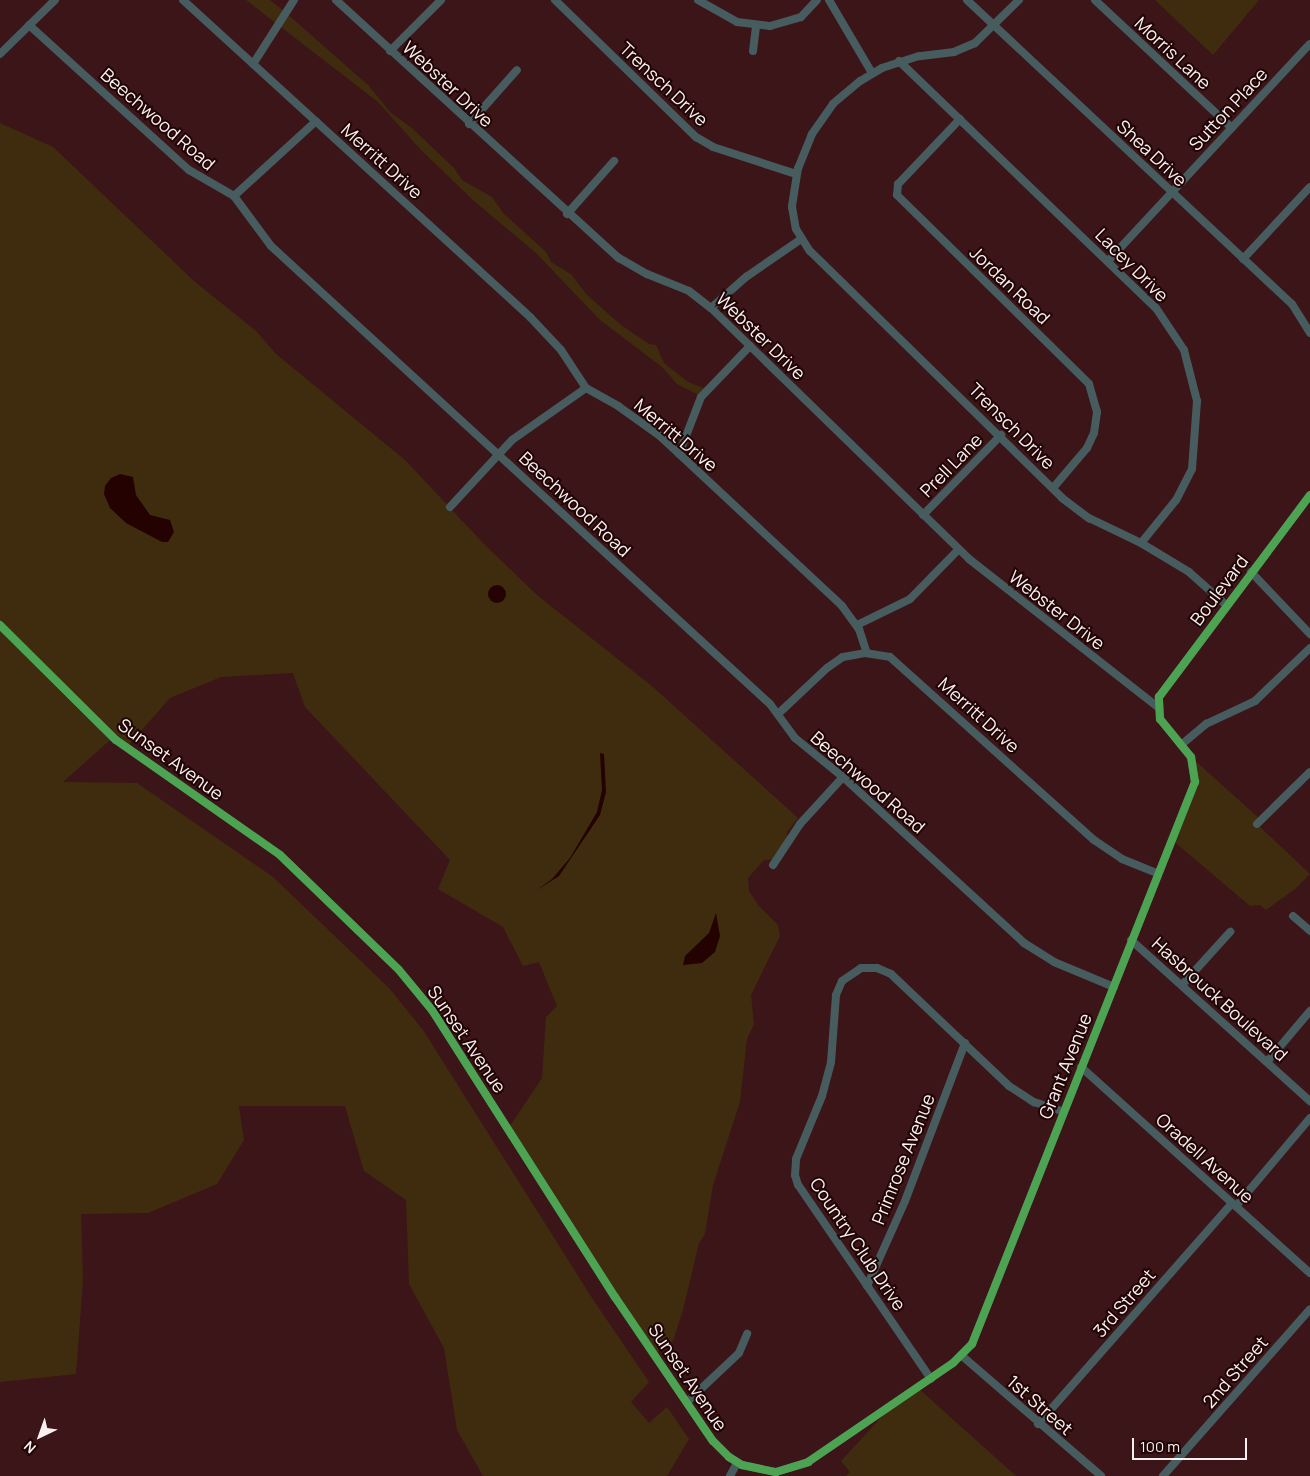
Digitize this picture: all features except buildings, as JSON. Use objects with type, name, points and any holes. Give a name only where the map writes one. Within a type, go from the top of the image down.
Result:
[{"type":"street","points":[[0,54],[55,0]]},
{"type":"street","name":"Merritt Drive","points":[[183,0],[530,317],[561,350],[586,388],[639,420],[679,454],[842,606],[858,625],[867,653],[880,654],[898,662],[1094,840],[1122,859],[1156,873]]},
{"type":"street","points":[[253,64],[294,0]]},
{"type":"street","name":"Webster Drive","points":[[336,0],[567,214],[632,267],[689,291],[711,308],[958,550],[1158,707]]},
{"type":"street","points":[[390,51],[441,0]]},
{"type":"street","name":"Trensch Drive","points":[[555,0],[696,136],[713,147],[796,174]]},
{"type":"street","points":[[698,0],[729,19],[756,25],[791,22],[805,14],[817,0]]},
{"type":"street","points":[[829,0],[872,73]]},
{"type":"street","name":"Shea Drive","points":[[967,0],[1292,304],[1308,323],[1310,333]]},
{"type":"street","points":[[711,308],[746,277],[801,239],[792,207],[796,174],[804,152],[821,120],[848,90],[872,73],[899,61],[964,49],[995,26],[1019,0]]},
{"type":"street","name":"Morris Lane","points":[[1094,0],[1232,128]]},
{"type":"street","points":[[753,50],[756,25]]},
{"type":"street","name":"Beechwood Road","points":[[29,26],[189,170],[234,196],[271,246],[778,714],[795,738],[843,777],[1024,943],[1054,962],[1114,987]]},
{"type":"street","name":"Sutton Place","points":[[1108,262],[1310,44]]},
{"type":"street","name":"Lacey Drive","points":[[899,61],[1156,308],[1176,336],[1190,367],[1197,401],[1194,456],[1188,480],[1141,543]]},
{"type":"street","points":[[469,124],[516,70]]},
{"type":"street","name":"Jordan Road","points":[[960,119],[898,184],[897,195],[1089,384],[1097,412],[1094,434],[1087,448],[1053,488]]},
{"type":"street","points":[[234,196],[316,121]]},
{"type":"street","points":[[567,214],[614,161]]},
{"type":"street","points":[[1243,259],[1310,187]]},
{"type":"street","name":"Trensch Drive","points":[[801,239],[1053,488],[1089,518],[1141,543],[1189,572],[1226,605]]},
{"type":"street","points":[[679,454],[701,397],[750,346]]},
{"type":"street","points":[[450,507],[498,454],[526,428],[586,388]]},
{"type":"street","name":"Prell Lane","points":[[923,516],[1001,435]]},
{"type":"street","name":"Boulevard","points":[[1158,707],[1163,689],[1251,572],[1307,505],[1310,495]]},
{"type":"street","points":[[858,625],[910,599],[958,550]]},
{"type":"street","points":[[1251,572],[1310,634]]},
{"type":"street","name":"Sunset Avenue","points":[[0,625],[116,740],[296,869],[416,989],[687,1402],[719,1449],[737,1463]]},
{"type":"street","points":[[1181,745],[1206,724],[1255,701],[1310,648]]},
{"type":"street","points":[[778,714],[835,662],[854,654],[867,653]]},
{"type":"street","name":"Grant Avenue","points":[[737,1463],[764,1472],[798,1467],[888,1410],[931,1379],[972,1344],[1062,1112],[1114,987],[1156,873],[1194,782],[1192,757],[1164,726],[1158,707]]},
{"type":"street","points":[[1257,824],[1310,772]]},
{"type":"street","points":[[773,864],[800,824],[843,777]]},
{"type":"street","points":[[1293,916],[1310,931]]},
{"type":"street","points":[[1182,985],[1230,932]]},
{"type":"street","name":"Hasbrouck Boulevard","points":[[1131,940],[1310,1101]]},
{"type":"street","name":"Country Club Drive","points":[[931,1379],[798,1185],[795,1175],[796,1159],[822,1096],[832,1062],[838,988],[854,971],[869,967],[884,970],[1021,1094],[1062,1112]]},
{"type":"street","points":[[1267,1062],[1310,1011]]},
{"type":"street","name":"Primrose Avenue","points":[[867,1286],[905,1201],[965,1043]]},
{"type":"street","name":"Oradell Avenue","points":[[1081,1066],[1310,1273]]},
{"type":"street","name":"3rd Street","points":[[1038,1424],[1310,1118]]},
{"type":"street","name":"2nd Street","points":[[1163,1476],[1310,1310]]},
{"type":"street","points":[[687,1402],[739,1353],[747,1334]]},
{"type":"street","name":"1st Street","points":[[961,1355],[1038,1424],[1101,1476]]},
{"type":"street","points":[[730,1476],[737,1463]]},
{"type":"shaded area","points":[[246,0],[270,0],[369,86],[390,112],[413,129],[454,168],[462,180],[492,197],[504,214],[546,252],[551,262],[571,274],[587,295],[621,325],[649,344],[656,345],[664,363],[688,382],[706,389],[699,400],[697,394],[677,384],[662,367],[600,320],[536,253],[474,201],[421,150],[378,102]]},
{"type":"shaded area","points":[[1155,0],[1259,0],[1213,55]]},
{"type":"shaded area","points":[[0,123],[53,147],[194,281],[256,331],[276,354],[405,460],[484,544],[537,595],[653,687],[798,818],[787,832],[786,845],[777,859],[764,860],[748,878],[749,891],[758,905],[778,925],[780,936],[751,995],[754,1024],[747,1039],[740,1102],[713,1185],[705,1234],[699,1243],[683,1310],[673,1341],[654,1354],[508,1129],[542,1078],[546,1017],[557,1006],[539,962],[523,966],[503,927],[438,889],[450,860],[305,707],[293,673],[221,677],[170,698],[126,748],[116,740],[109,741],[63,782],[137,783],[273,877],[389,988],[423,1030],[592,1298],[649,1382],[631,1402],[649,1423],[667,1407],[689,1439],[667,1476],[483,1476],[457,1430],[444,1348],[409,1284],[406,1200],[364,1171],[345,1106],[239,1106],[244,1140],[217,1184],[148,1213],[81,1214],[83,1280],[76,1374],[0,1382]]},
{"type":"shaded area","points":[[120,474],[133,477],[136,495],[150,515],[170,520],[174,532],[168,542],[162,542],[126,523],[110,508],[104,494],[105,486],[111,478]]},
{"type":"shaded area","points":[[493,585],[501,585],[506,590],[504,601],[493,603],[488,598],[488,590]]},
{"type":"shaded area","points":[[600,753],[604,754],[606,792],[600,815],[559,876],[537,890],[552,879],[570,858],[597,812],[602,790]]},
{"type":"shaded area","points":[[1191,757],[1261,820],[1257,824],[1310,874],[1295,889],[1266,910],[1260,905],[1250,906],[1171,839],[1192,790]]},
{"type":"shaded area","points":[[716,913],[720,936],[715,952],[702,963],[683,965],[685,956],[709,933]]},
{"type":"shaded area","points":[[918,1388],[1016,1476],[846,1476],[850,1472],[841,1461],[888,1410]]},
{"type":"cycle path","points":[[0,625],[116,740],[280,855],[399,970],[432,1010],[615,1297],[713,1441],[729,1457],[742,1465],[776,1472],[808,1462],[953,1363],[972,1344],[1195,782],[1191,757],[1160,719],[1159,697],[1310,495]]}]
